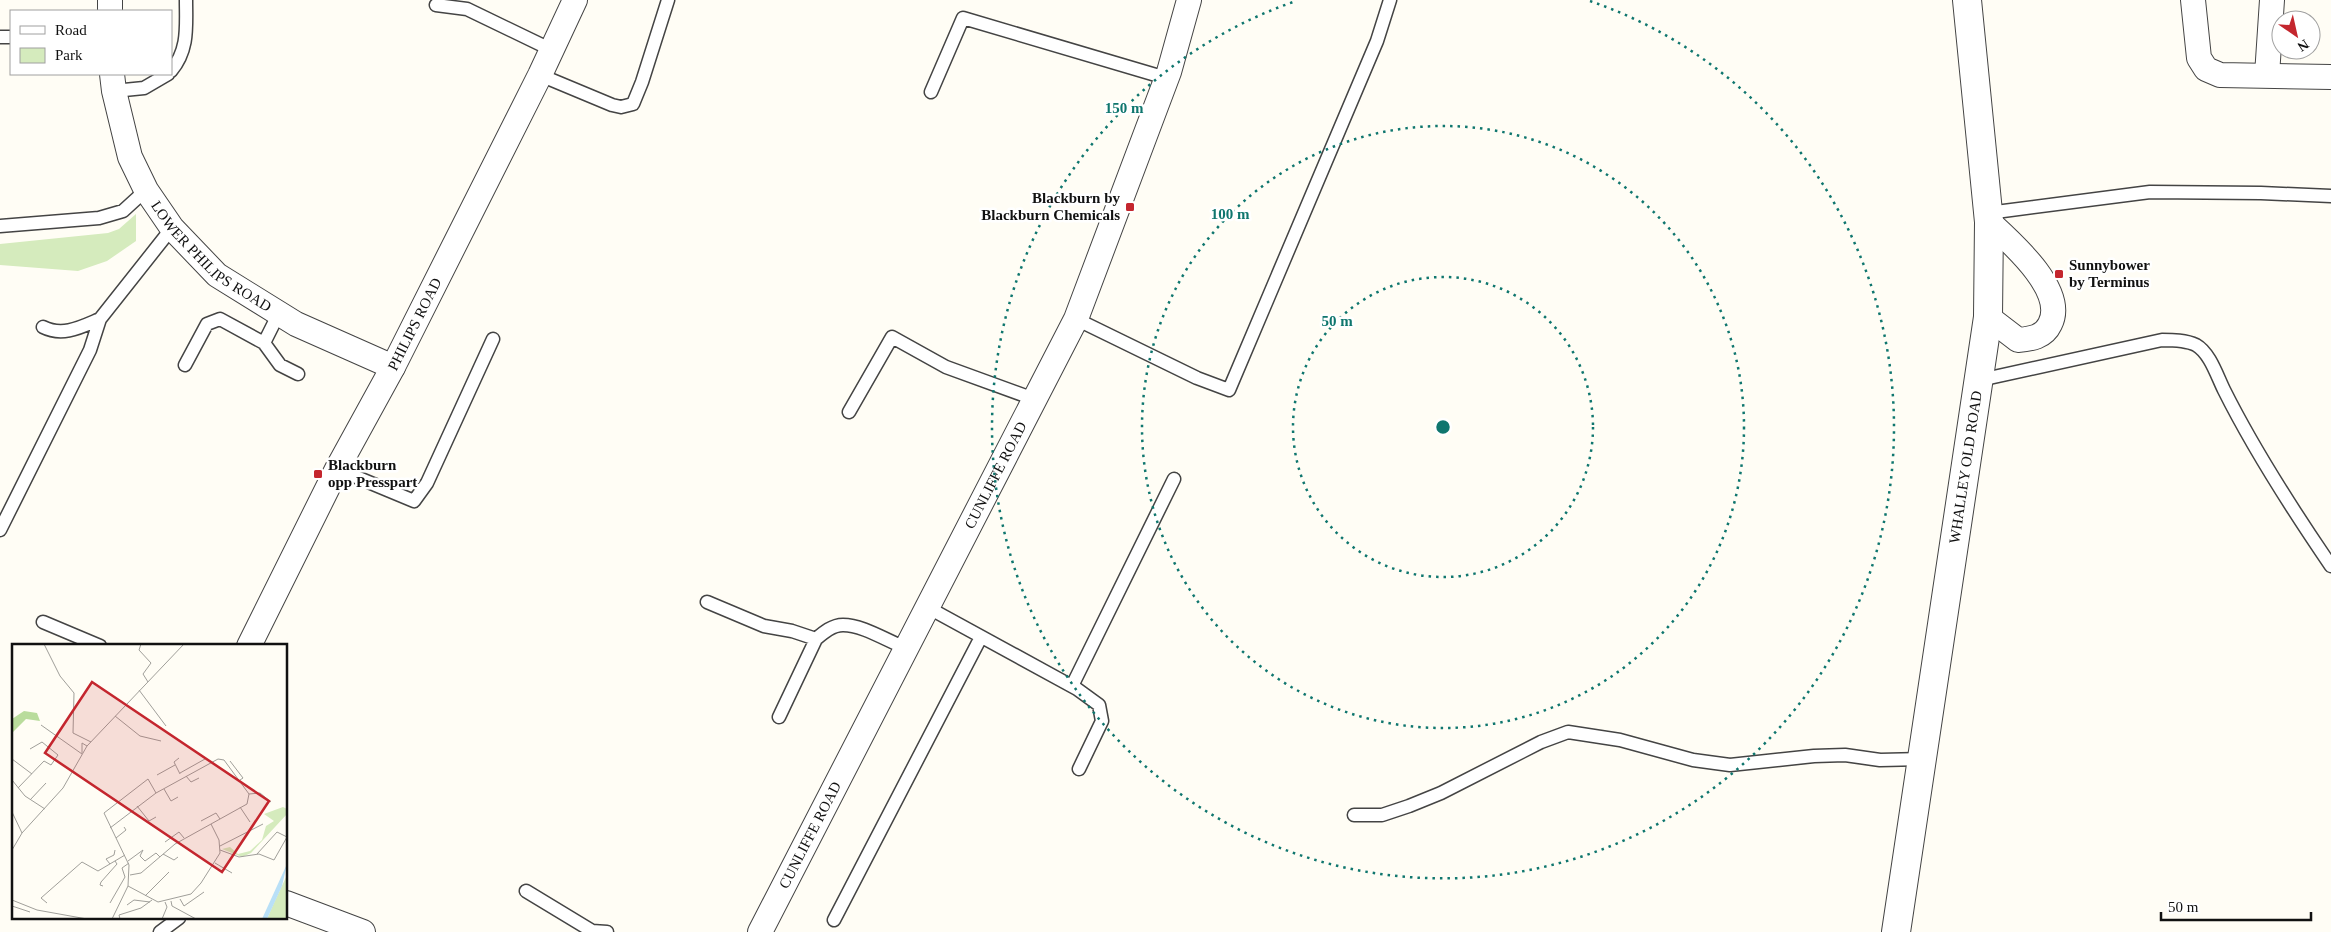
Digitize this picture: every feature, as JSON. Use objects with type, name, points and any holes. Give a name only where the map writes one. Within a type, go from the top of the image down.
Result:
[{"type":"street","name":"PHILIPS ROAD","points":[[250,644],[337,469],[393,368],[540,75],[575,0]]},
{"type":"street","name":"CUNLIFFE ROAD","points":[[760,932],[1076,319],[1166,78],[1189,0]]},
{"type":"street","name":"WHALLEY OLD ROAD","points":[[1896,932],[1988,317],[1988,218],[1967,0]]},
{"type":"street","points":[[2193,0],[2199,58],[2202,65],[2213,73],[2220,75],[2331,77]]},
{"type":"street","points":[[2267,75],[2272,0]]},
{"type":"street","name":"LOWER PHILIPS ROAD","points":[[113,82],[130,157],[146,190],[172,228],[216,275],[296,324],[393,368]]},
{"type":"street","points":[[1988,218],[2034,268],[2053,298],[2055,315],[2047,330],[2032,339],[2018,340],[1988,317]]},
{"type":"street","points":[[288,904],[351,930]]},
{"type":"lane","points":[[172,70],[182,57],[186,43],[186,0]]},
{"type":"lane","points":[[540,75],[612,105],[633,104],[642,82],[668,0]]},
{"type":"lane","points":[[1076,319],[1197,378],[1229,390],[1377,41],[1390,0]]},
{"type":"lane","points":[[436,5],[467,9],[552,50]]},
{"type":"lane","points":[[931,92],[963,18],[1166,78]]},
{"type":"lane","points":[[113,82],[144,88],[166,75]]},
{"type":"lane","points":[[0,226],[99,218],[123,211],[146,190]]},
{"type":"lane","points":[[1988,218],[2150,192],[2261,192],[2331,196]]},
{"type":"lane","points":[[0,530],[90,350],[100,319],[172,228]]},
{"type":"lane","points":[[264,343],[279,313]]},
{"type":"lane","points":[[43,327],[50,331],[70,331],[100,319]]},
{"type":"lane","points":[[185,365],[207,324],[220,319],[264,343],[280,365],[298,374]]},
{"type":"lane","points":[[849,412],[892,337],[946,367],[1034,399]]},
{"type":"lane","points":[[337,469],[414,501],[427,483],[493,339]]},
{"type":"lane","points":[[1980,380],[2162,340],[2183,341],[2196,346],[2207,357],[2240,422],[2271,475],[2331,566]]},
{"type":"lane","points":[[1072,686],[1174,479]]},
{"type":"lane","points":[[707,602],[764,626],[816,639]]},
{"type":"lane","points":[[927,607],[1072,686],[1098,705],[1102,721],[1079,769]]},
{"type":"lane","points":[[43,622],[95,644]]},
{"type":"lane","points":[[779,717],[816,639],[826,630],[842,625],[861,630],[906,648]]},
{"type":"lane","points":[[834,920],[981,637]]},
{"type":"lane","points":[[1354,815],[1382,815],[1409,806],[1441,793],[1541,742],[1568,732],[1620,740],[1694,760],[1730,765],[1814,756],[1845,755],[1880,760],[1923,759]]},
{"type":"lane","points":[[526,891],[594,928],[607,932]]},
{"type":"lane","points":[[160,932],[176,920]]},
{"type":"green space","points":[[136,214],[136,241],[107,261],[78,271],[0,265],[0,244],[108,233],[119,229]]},
{"type":"place","name":"Blackburn by Blackburn Chemicals","points":[[1130,207]]},
{"type":"place","name":"Sunnybower by Terminus","points":[[2059,274]]},
{"type":"place","name":"Blackburn opp Presspart","points":[[318,474]]}]
